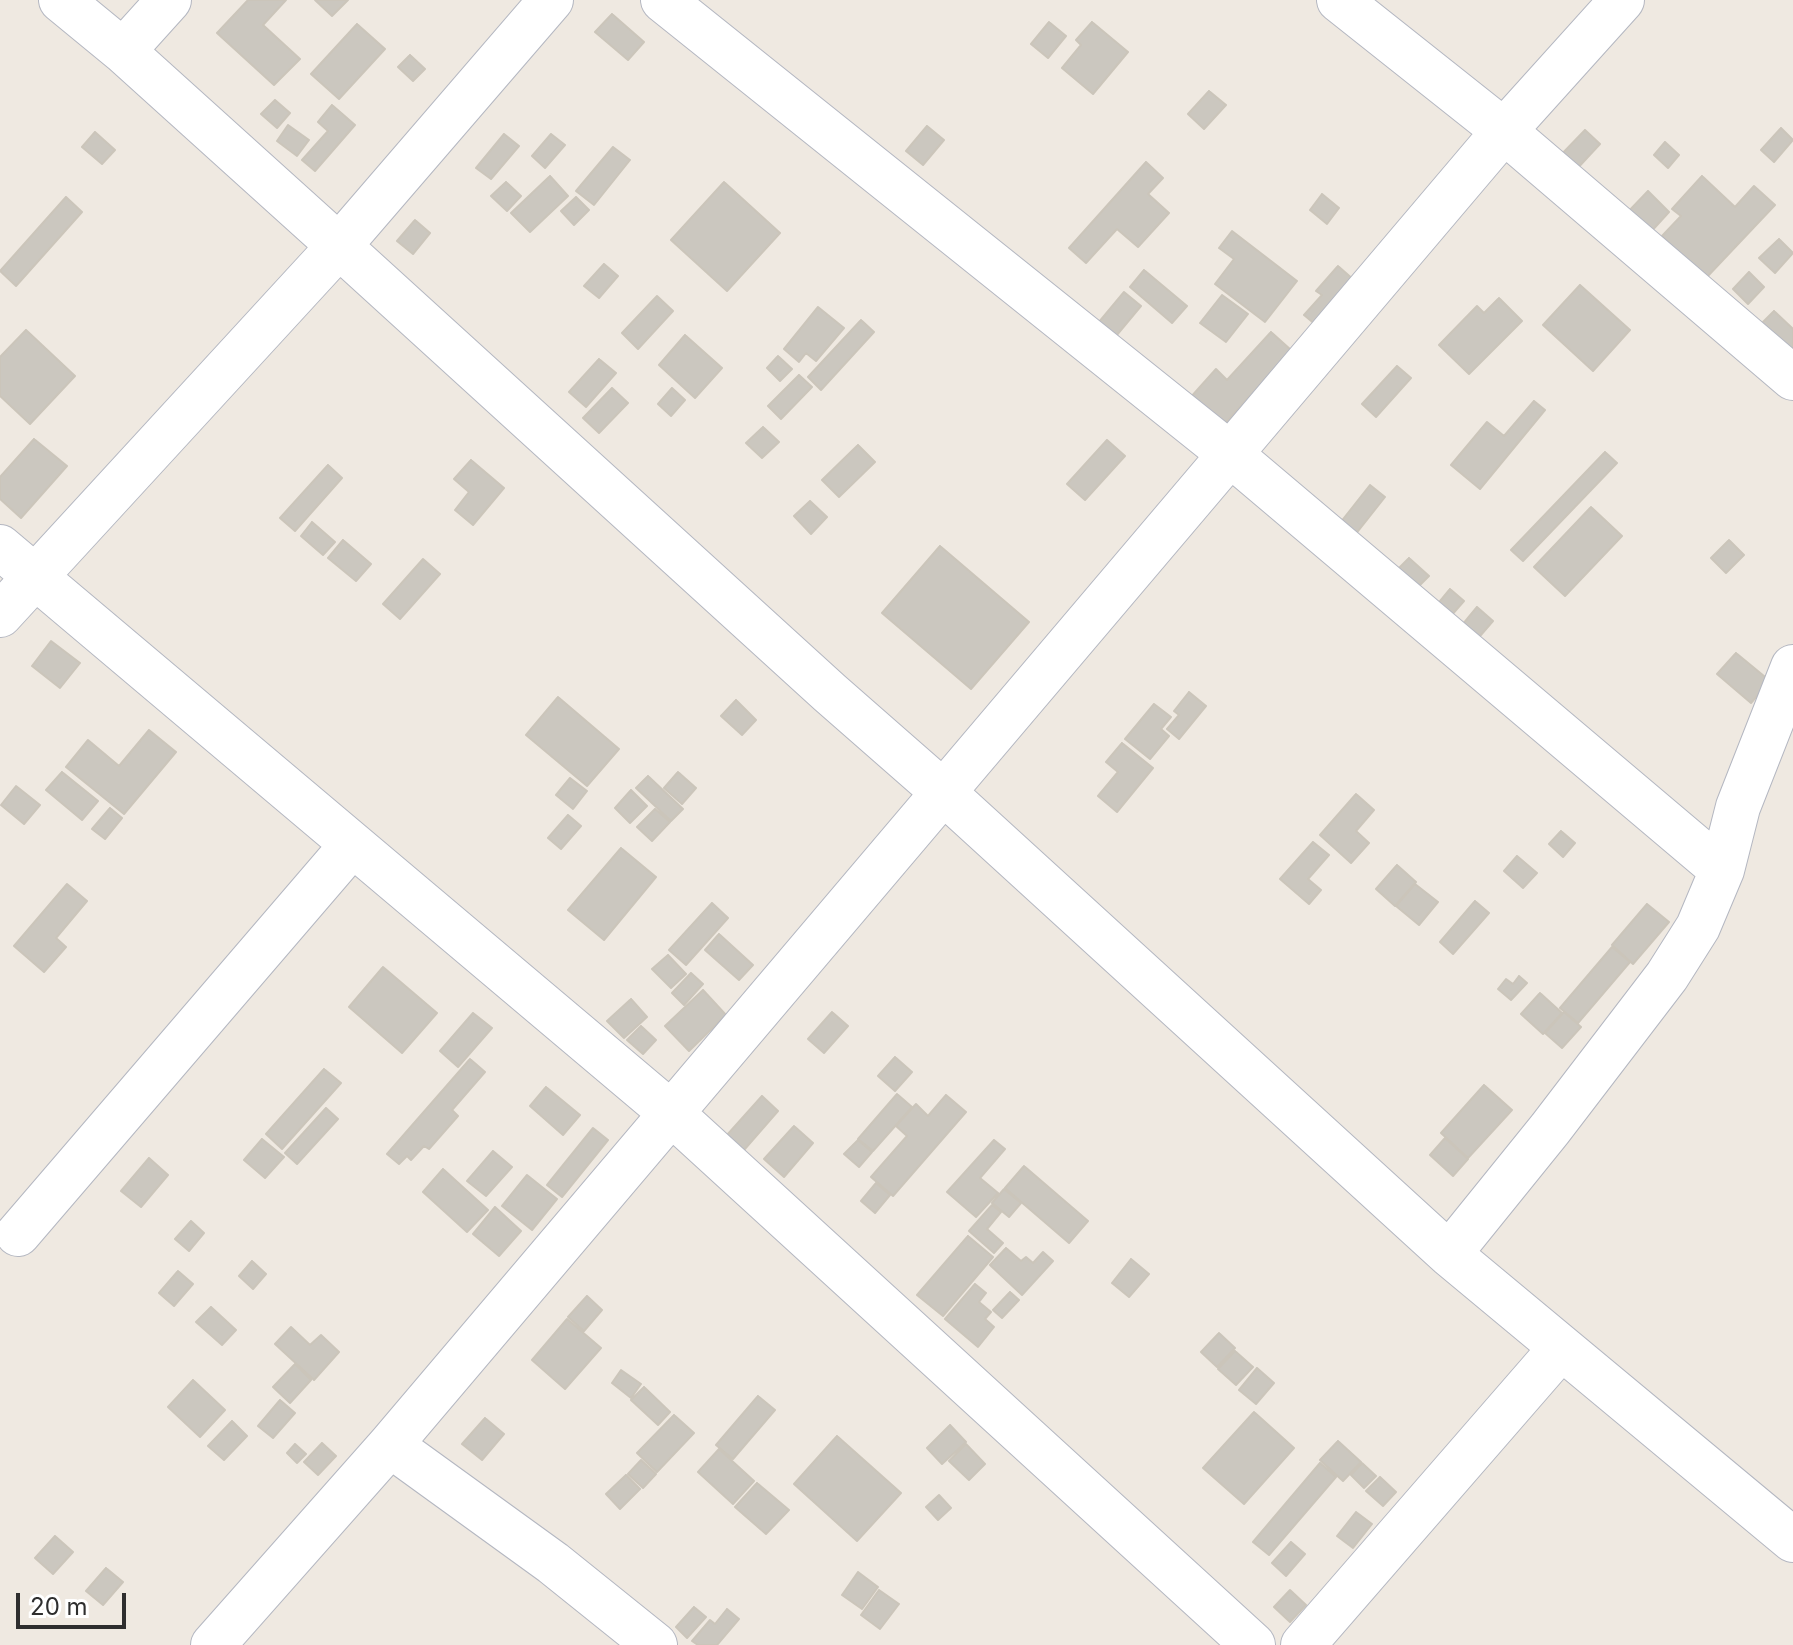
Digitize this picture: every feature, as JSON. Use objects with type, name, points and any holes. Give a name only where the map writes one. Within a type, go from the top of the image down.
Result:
[{"type":"street","points":[[61,0],[123,51],[339,246],[1449,1254],[1793,1540]]},
{"type":"street","points":[[123,51],[169,0]]},
{"type":"street","points":[[0,615],[339,246],[551,0]]},
{"type":"street","points":[[663,0],[1230,454],[1722,870]]},
{"type":"street","points":[[1339,0],[1504,131],[1793,378]]},
{"type":"street","points":[[213,1645],[390,1445],[1504,131],[1622,0]]},
{"type":"street","points":[[0,547],[671,1113],[1253,1645]]},
{"type":"street","points":[[1449,1254],[1667,976],[1698,927],[1722,870],[1738,807],[1793,667]]},
{"type":"street","points":[[18,1234],[352,845]]},
{"type":"street","points":[[1303,1645],[1561,1348]]},
{"type":"street","points":[[390,1445],[553,1563],[655,1645]]},
{"type":"building","points":[[248,0],[286,0],[263,25],[300,59],[274,85],[217,33]]},
{"type":"building","points":[[315,0],[348,0],[332,16]]},
{"type":"building","points":[[612,14],[644,42],[628,60],[595,32]]},
{"type":"building","points":[[1049,22],[1066,36],[1048,58],[1031,44]]},
{"type":"building","points":[[1092,22],[1128,52],[1093,94],[1062,68],[1081,45],[1076,40]]},
{"type":"building","points":[[357,24],[385,49],[339,99],[311,74]]},
{"type":"building","points":[[410,55],[425,69],[413,81],[398,67]]},
{"type":"building","points":[[1209,91],[1226,105],[1204,129],[1188,114]]},
{"type":"building","points":[[275,100],[290,113],[277,128],[261,114]]},
{"type":"building","points":[[332,105],[355,125],[315,171],[302,160],[328,131],[318,122]]},
{"type":"building","points":[[288,125],[309,140],[297,156],[277,141]]},
{"type":"building","points":[[927,126],[944,140],[923,165],[906,151]]},
{"type":"building","points":[[1781,128],[1793,140],[1774,162],[1761,150]]},
{"type":"building","points":[[1585,130],[1600,144],[1574,172],[1558,158]]},
{"type":"building","points":[[95,132],[115,150],[102,164],[82,147]]},
{"type":"building","points":[[504,134],[519,146],[491,179],[476,168]]},
{"type":"building","points":[[551,134],[565,145],[545,168],[532,156]]},
{"type":"building","points":[[1665,142],[1679,155],[1668,168],[1654,155]]},
{"type":"building","points":[[613,147],[630,160],[594,205],[576,191]]},
{"type":"building","points":[[1146,162],[1163,178],[1148,194],[1169,213],[1138,247],[1117,229],[1086,263],[1069,248]]},
{"type":"building","points":[[550,176],[568,196],[530,232],[511,213]]},
{"type":"building","points":[[1702,176],[1735,207],[1754,186],[1775,205],[1706,278],[1662,236],[1681,216],[1672,209]]},
{"type":"building","points":[[506,182],[521,196],[507,211],[491,196]]},
{"type":"building","points":[[724,182],[780,233],[727,291],[671,240]]},
{"type":"building","points":[[1648,191],[1669,212],[1648,235],[1626,214]]},
{"type":"building","points":[[1322,194],[1339,208],[1327,224],[1310,210]]},
{"type":"building","points":[[66,197],[82,212],[16,286],[0,271]]},
{"type":"building","points":[[576,197],[589,210],[574,225],[561,211]]},
{"type":"building","points":[[415,220],[430,233],[413,254],[397,241]]},
{"type":"building","points":[[1232,231],[1297,281],[1265,322],[1215,284],[1234,259],[1219,248]]},
{"type":"building","points":[[1779,239],[1793,253],[1775,273],[1759,258]]},
{"type":"building","points":[[604,264],[618,276],[599,298],[584,286]]},
{"type":"building","points":[[1338,266],[1355,281],[1316,325],[1304,315],[1322,295],[1316,291]]},
{"type":"building","points":[[1144,270],[1187,306],[1172,323],[1130,287]]},
{"type":"building","points":[[1749,272],[1764,287],[1748,304],[1733,289]]},
{"type":"building","points":[[1580,285],[1630,330],[1593,371],[1543,325]]},
{"type":"building","points":[[1124,292],[1141,306],[1116,336],[1099,322]]},
{"type":"building","points":[[1222,295],[1248,314],[1226,342],[1200,323]]},
{"type":"building","points":[[657,296],[673,311],[638,349],[622,333]]},
{"type":"building","points":[[1499,298],[1522,321],[1469,374],[1439,345],[1477,306],[1484,313]]},
{"type":"building","points":[[818,307],[844,328],[816,361],[806,353],[799,362],[784,349]]},
{"type":"building","points":[[1774,311],[1793,329],[1793,361],[1757,328]]},
{"type":"building","points":[[861,320],[874,332],[821,390],[808,377]]},
{"type":"building","points":[[26,330],[75,376],[30,424],[0,396],[0,357]]},
{"type":"building","points":[[1271,332],[1291,350],[1222,427],[1190,398],[1216,369],[1227,380]]},
{"type":"building","points":[[685,335],[722,368],[695,398],[659,365]]},
{"type":"building","points":[[778,356],[792,369],[780,381],[767,368]]},
{"type":"building","points":[[599,359],[616,373],[586,407],[569,392]]},
{"type":"building","points":[[1397,366],[1411,378],[1376,417],[1362,404]]},
{"type":"building","points":[[799,375],[812,387],[781,419],[768,406]]},
{"type":"building","points":[[612,388],[628,403],[599,433],[583,418]]},
{"type":"building","points":[[672,388],[685,400],[671,416],[658,404]]},
{"type":"building","points":[[1534,401],[1545,410],[1480,489],[1451,465],[1487,422],[1504,436]]},
{"type":"building","points":[[763,427],[779,442],[762,458],[746,443]]},
{"type":"building","points":[[34,439],[67,466],[21,518],[0,499],[0,477]]},
{"type":"building","points":[[1107,440],[1125,456],[1085,500],[1067,484]]},
{"type":"building","points":[[858,445],[875,462],[839,497],[822,480]]},
{"type":"building","points":[[1605,452],[1617,463],[1523,561],[1511,550]]},
{"type":"building","points":[[471,460],[504,488],[473,525],[455,510],[469,492],[454,479]]},
{"type":"building","points":[[328,465],[342,478],[295,531],[280,518]]},
{"type":"building","points":[[1370,485],[1385,497],[1355,535],[1340,523]]},
{"type":"building","points":[[810,501],[827,517],[811,534],[794,516]]},
{"type":"building","points":[[1591,507],[1622,536],[1565,596],[1534,567]]},
{"type":"building","points":[[312,522],[335,542],[323,555],[301,536]]},
{"type":"building","points":[[343,540],[371,564],[356,581],[328,558]]},
{"type":"building","points":[[1729,540],[1744,555],[1726,573],[1711,558]]},
{"type":"building","points":[[940,546],[1029,622],[971,689],[882,613]]},
{"type":"building","points":[[1409,558],[1429,576],[1412,593],[1393,574]]},
{"type":"building","points":[[423,559],[440,574],[400,619],[383,604]]},
{"type":"building","points":[[1450,589],[1464,601],[1450,617],[1436,606]]},
{"type":"building","points":[[1477,607],[1493,621],[1474,643],[1458,630]]},
{"type":"building","points":[[51,641],[80,663],[60,688],[32,666]]},
{"type":"building","points":[[1736,653],[1770,681],[1751,703],[1717,674]]},
{"type":"building","points":[[1189,692],[1206,706],[1179,739],[1167,729],[1179,715],[1174,711]]},
{"type":"building","points":[[558,697],[619,749],[587,786],[526,735]]},
{"type":"building","points":[[736,700],[756,720],[742,735],[721,716]]},
{"type":"building","points":[[1154,704],[1171,717],[1161,729],[1169,736],[1150,759],[1125,739]]},
{"type":"building","points":[[149,730],[176,752],[124,814],[66,767],[88,740],[119,766]]},
{"type":"building","points":[[1122,743],[1153,768],[1117,812],[1098,796],[1118,772],[1106,762]]},
{"type":"building","points":[[62,772],[98,801],[82,820],[46,790]]},
{"type":"building","points":[[678,772],[696,788],[682,804],[664,788]]},
{"type":"building","points":[[648,776],[683,809],[671,821],[636,788]]},
{"type":"building","points":[[570,778],[587,791],[573,809],[556,795]]},
{"type":"building","points":[[16,786],[40,805],[24,824],[1,805]]},
{"type":"building","points":[[631,790],[647,806],[630,823],[615,808]]},
{"type":"building","points":[[1356,794],[1374,810],[1356,831],[1369,843],[1351,863],[1320,835]]},
{"type":"building","points":[[110,808],[122,818],[105,839],[92,829]]},
{"type":"building","points":[[655,809],[670,822],[652,841],[637,827]]},
{"type":"building","points":[[568,815],[581,826],[561,849],[548,838]]},
{"type":"building","points":[[1561,831],[1575,843],[1563,857],[1549,844]]},
{"type":"building","points":[[1313,842],[1329,855],[1308,879],[1321,890],[1309,904],[1280,879]]},
{"type":"building","points":[[621,848],[656,877],[604,940],[568,910]]},
{"type":"building","points":[[1517,856],[1537,873],[1523,888],[1504,871]]},
{"type":"building","points":[[1397,865],[1416,882],[1395,906],[1376,889]]},
{"type":"building","points":[[67,884],[87,901],[56,938],[66,947],[44,972],[14,946]]},
{"type":"building","points":[[1415,884],[1438,902],[1419,925],[1396,906]]},
{"type":"building","points":[[1475,901],[1489,913],[1453,954],[1440,942]]},
{"type":"building","points":[[712,903],[728,918],[686,965],[669,950]]},
{"type":"building","points":[[1647,904],[1669,922],[1633,964],[1612,945]]},
{"type":"building","points":[[719,934],[753,965],[739,980],[705,950]]},
{"type":"building","points":[[1612,947],[1630,962],[1578,1023],[1560,1008]]},
{"type":"building","points":[[668,955],[686,974],[671,988],[652,969]]},
{"type":"building","points":[[383,967],[437,1013],[402,1053],[349,1007]]},
{"type":"building","points":[[691,973],[703,984],[684,1005],[672,993]]},
{"type":"building","points":[[1519,976],[1527,983],[1511,1000],[1498,989],[1506,979],[1513,984]]},
{"type":"building","points":[[703,990],[726,1015],[689,1051],[665,1026]]},
{"type":"building","points":[[1540,993],[1562,1013],[1543,1034],[1521,1014]]},
{"type":"building","points":[[631,999],[647,1017],[624,1038],[607,1021]]},
{"type":"building","points":[[832,1012],[848,1026],[824,1053],[808,1039]]},
{"type":"building","points":[[1564,1012],[1581,1027],[1562,1048],[1545,1033]]},
{"type":"building","points":[[473,1013],[492,1028],[458,1067],[440,1051]]},
{"type":"building","points":[[641,1026],[656,1040],[643,1054],[627,1040]]},
{"type":"building","points":[[895,1057],[912,1072],[895,1091],[878,1076]]},
{"type":"building","points":[[470,1059],[485,1072],[452,1110],[458,1116],[429,1149],[424,1146],[411,1160],[407,1156],[399,1164],[387,1154]]},
{"type":"building","points":[[324,1069],[341,1083],[282,1149],[266,1134]]},
{"type":"building","points":[[1484,1085],[1512,1110],[1468,1158],[1441,1133]]},
{"type":"building","points":[[546,1087],[580,1115],[563,1135],[530,1106]]},
{"type":"building","points":[[897,1094],[912,1107],[873,1151],[858,1139]]},
{"type":"building","points":[[946,1095],[966,1112],[893,1196],[871,1177],[907,1136],[896,1126],[916,1104],[928,1116]]},
{"type":"building","points":[[762,1096],[778,1111],[744,1150],[727,1135]]},
{"type":"building","points":[[326,1108],[338,1119],[297,1164],[285,1153]]},
{"type":"building","points":[[794,1126],[813,1143],[784,1177],[764,1159]]},
{"type":"building","points":[[593,1128],[608,1140],[562,1197],[547,1185]]},
{"type":"building","points":[[1445,1138],[1468,1159],[1453,1176],[1430,1155]]},
{"type":"building","points":[[262,1139],[284,1157],[265,1178],[244,1160]]},
{"type":"building","points":[[858,1140],[872,1152],[859,1167],[844,1154]]},
{"type":"building","points":[[994,1140],[1005,1149],[980,1178],[998,1193],[976,1217],[947,1192]]},
{"type":"building","points":[[493,1151],[512,1167],[486,1196],[467,1181]]},
{"type":"building","points":[[149,1158],[168,1175],[141,1207],[121,1191]]},
{"type":"building","points":[[1024,1166],[1088,1221],[1069,1243],[1005,1188]]},
{"type":"building","points":[[443,1169],[488,1210],[467,1232],[423,1192]]},
{"type":"building","points":[[527,1175],[557,1199],[532,1230],[502,1206]]},
{"type":"building","points":[[876,1183],[890,1195],[875,1213],[861,1201]]},
{"type":"building","points":[[1004,1189],[1021,1203],[1009,1217],[992,1203]]},
{"type":"building","points":[[992,1205],[1001,1212],[987,1229],[1003,1243],[994,1253],[969,1231]]},
{"type":"building","points":[[495,1207],[521,1231],[499,1256],[473,1234]]},
{"type":"building","points":[[191,1221],[204,1233],[189,1251],[175,1239]]},
{"type":"building","points":[[968,1236],[993,1257],[943,1316],[917,1295]]},
{"type":"building","points":[[1006,1248],[1021,1261],[1026,1257],[1033,1263],[1043,1252],[1053,1261],[1022,1295],[990,1265]]},
{"type":"building","points":[[1131,1259],[1149,1274],[1129,1297],[1112,1283]]},
{"type":"building","points":[[252,1261],[266,1274],[253,1289],[239,1276]]},
{"type":"building","points":[[178,1271],[193,1284],[174,1306],[159,1293]]},
{"type":"building","points":[[975,1284],[986,1293],[979,1302],[991,1312],[985,1319],[994,1327],[978,1347],[945,1319]]},
{"type":"building","points":[[1010,1292],[1019,1300],[1002,1318],[993,1310]]},
{"type":"building","points":[[587,1296],[602,1310],[584,1331],[568,1317]]},
{"type":"building","points":[[211,1307],[236,1330],[222,1345],[196,1322]]},
{"type":"building","points":[[567,1319],[601,1348],[565,1389],[532,1360]]},
{"type":"building","points":[[291,1327],[310,1345],[321,1335],[339,1352],[314,1380],[275,1344]]},
{"type":"building","points":[[1219,1333],[1235,1348],[1217,1367],[1201,1352]]},
{"type":"building","points":[[1235,1351],[1253,1367],[1236,1385],[1218,1369]]},
{"type":"building","points":[[295,1364],[311,1380],[290,1403],[273,1387]]},
{"type":"building","points":[[1257,1368],[1274,1383],[1256,1404],[1239,1390]]},
{"type":"building","points":[[621,1370],[641,1384],[631,1398],[612,1383]]},
{"type":"building","points":[[193,1380],[225,1410],[200,1437],[168,1407]]},
{"type":"building","points":[[644,1387],[670,1412],[658,1425],[631,1400]]},
{"type":"building","points":[[758,1396],[775,1410],[733,1459],[716,1445]]},
{"type":"building","points":[[280,1400],[295,1413],[273,1438],[258,1426]]},
{"type":"building","points":[[1254,1412],[1294,1448],[1244,1504],[1203,1468]]},
{"type":"building","points":[[674,1415],[694,1433],[657,1472],[637,1453]]},
{"type":"building","points":[[485,1418],[504,1434],[482,1460],[462,1444]]},
{"type":"building","points":[[232,1421],[247,1436],[224,1460],[208,1446]]},
{"type":"building","points":[[950,1425],[966,1442],[942,1464],[927,1448]]},
{"type":"building","points":[[837,1436],[901,1493],[857,1541],[794,1484]]},
{"type":"building","points":[[1338,1441],[1361,1462],[1343,1481],[1320,1460]]},
{"type":"building","points":[[322,1443],[336,1456],[318,1475],[304,1462]]},
{"type":"building","points":[[295,1444],[306,1454],[297,1463],[287,1453]]},
{"type":"building","points":[[966,1444],[985,1464],[969,1480],[949,1461]]},
{"type":"building","points":[[719,1449],[754,1481],[733,1504],[698,1472]]},
{"type":"building","points":[[641,1460],[656,1474],[643,1488],[628,1474]]},
{"type":"building","points":[[1320,1463],[1336,1477],[1269,1555],[1253,1542]]},
{"type":"building","points":[[1362,1463],[1376,1476],[1364,1488],[1351,1475]]},
{"type":"building","points":[[626,1475],[640,1489],[620,1509],[606,1494]]},
{"type":"building","points":[[1380,1477],[1396,1492],[1383,1506],[1366,1491]]},
{"type":"building","points":[[757,1483],[789,1510],[766,1534],[735,1507]]},
{"type":"building","points":[[939,1495],[951,1508],[938,1520],[926,1507]]},
{"type":"building","points":[[1356,1512],[1372,1524],[1353,1548],[1337,1536]]},
{"type":"building","points":[[55,1536],[73,1552],[53,1574],[35,1558]]},
{"type":"building","points":[[1291,1542],[1305,1554],[1286,1576],[1272,1563]]},
{"type":"building","points":[[106,1568],[123,1582],[103,1605],[86,1591]]},
{"type":"building","points":[[858,1572],[878,1587],[862,1609],[842,1595]]},
{"type":"building","points":[[879,1590],[899,1604],[880,1629],[861,1615]]},
{"type":"building","points":[[1290,1590],[1306,1605],[1290,1622],[1274,1607]]},
{"type":"building","points":[[694,1607],[706,1617],[687,1638],[676,1627]]},
{"type":"building","points":[[727,1609],[739,1619],[717,1645],[698,1645],[692,1641],[710,1620],[715,1624]]}]
